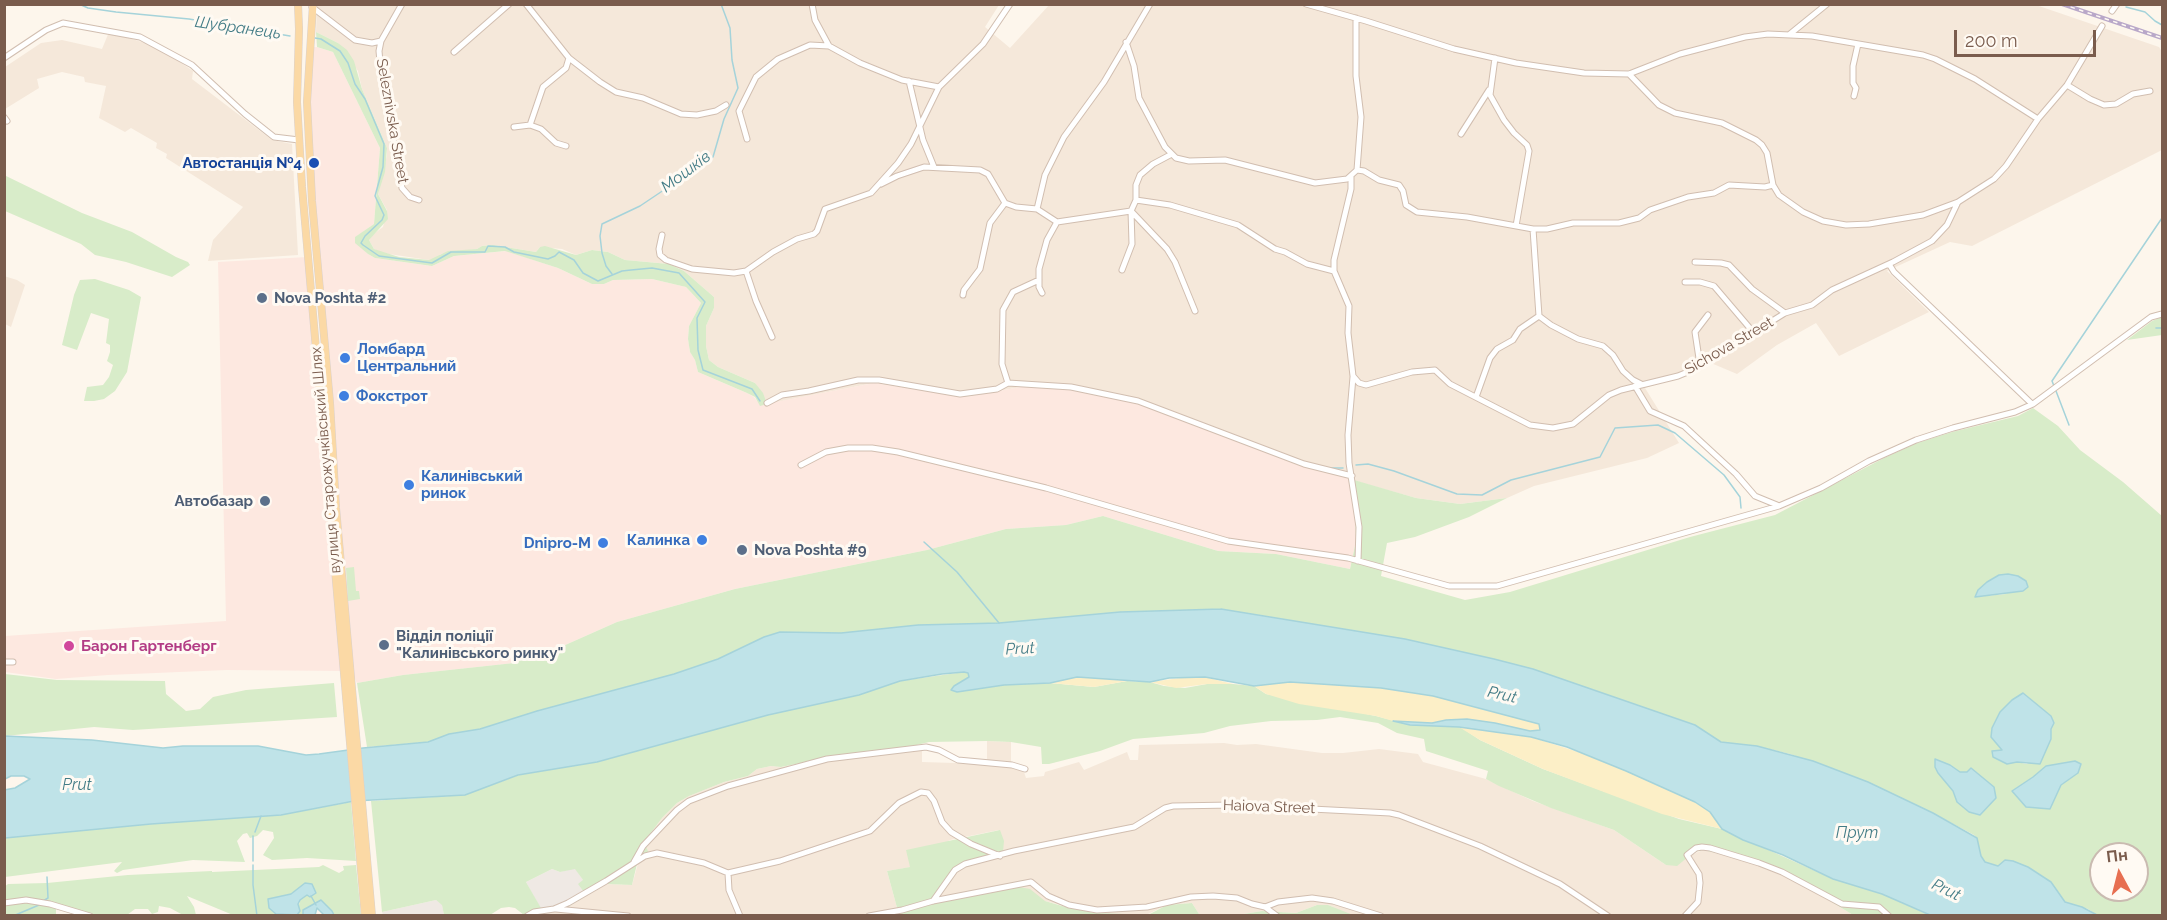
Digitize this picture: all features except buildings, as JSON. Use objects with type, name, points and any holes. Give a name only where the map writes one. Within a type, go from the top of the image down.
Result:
[{"type":"main road","points":[[298,5],[312,6]]},
{"type":"main road","name":"вулиця Старожучківський Шлях","points":[[298,5],[299,140],[364,868],[365,915]]},
{"type":"main road","name":"вулиця Старожучківський Шлях","points":[[312,6],[307,102],[312,201],[330,404],[339,576]]},
{"type":"main road","points":[[297,102],[307,102]]},
{"type":"main road","name":"вулиця Старожучківський Шлях","points":[[364,868],[372,915]]},
{"type":"street","points":[[381,41],[402,4]]},
{"type":"street","points":[[454,52],[509,4]]},
{"type":"street","points":[[526,4],[569,58],[616,92],[643,98],[681,114],[716,111],[726,105]]},
{"type":"street","points":[[812,4],[815,20],[830,46]]},
{"type":"street","points":[[662,235],[659,249],[660,255],[666,260],[692,269],[734,273],[746,271],[789,243],[814,234],[825,209],[862,197],[877,186],[898,163],[939,87],[983,44],[1010,4]]},
{"type":"street","points":[[1037,209],[1045,175],[1064,136],[1104,82],[1150,4]]},
{"type":"street","points":[[1306,4],[1454,49],[1584,73],[1629,74],[1680,54],[1768,34],[1790,34],[1858,44],[1935,59],[1975,79],[2038,119]]},
{"type":"street","points":[[1790,34],[1827,4]]},
{"type":"street","points":[[2112,11],[2117,4]]},
{"type":"street","name":"Seleznivska Street","points":[[312,6],[356,39],[372,43],[381,41],[379,51],[381,72],[402,188],[410,197],[420,200]]},
{"type":"street","points":[[1126,42],[1134,66],[1139,98],[1170,155],[1189,161],[1225,160],[1306,182],[1339,181],[1351,177],[1357,170],[1361,117],[1356,76],[1356,18]]},
{"type":"street","points":[[4,58],[46,30],[63,23],[140,37],[192,65],[245,114],[274,136],[299,140]]},
{"type":"street","points":[[1629,74],[1659,105],[1675,113],[1722,123],[1756,140],[1767,153],[1773,185],[1779,195],[1803,212],[1823,221],[1846,225],[1869,224],[1923,215],[1946,207],[1994,179],[2038,119],[2067,85],[2102,26]]},
{"type":"street","points":[[1854,96],[1856,88],[1853,83],[1853,66],[1858,44]]},
{"type":"street","points":[[747,139],[739,111],[756,77],[763,69],[792,52],[810,45],[830,46],[860,63],[909,81],[939,87]]},
{"type":"street","points":[[530,125],[543,87],[566,68],[569,58]]},
{"type":"street","points":[[1461,134],[1489,90],[1495,58]]},
{"type":"street","points":[[909,81],[919,125],[934,167]]},
{"type":"street","points":[[2067,85],[2095,102],[2108,105],[2116,104],[2133,94],[2150,91]]},
{"type":"street","points":[[1489,90],[1504,120],[1527,145],[1528,160],[1516,226]]},
{"type":"street","points":[[514,127],[530,125],[541,129],[556,142],[566,146]]},
{"type":"street","points":[[1122,270],[1132,244],[1131,211],[1136,200],[1136,185],[1140,175],[1153,164],[1170,155]]},
{"type":"street","points":[[877,186],[924,167],[980,170],[988,174],[1005,203],[1016,207],[1037,209],[1057,222],[1131,211]]},
{"type":"street","points":[[1357,170],[1364,171],[1379,180],[1399,185],[1403,190],[1406,205],[1412,210],[1533,229],[1547,229],[1573,223],[1606,224],[1630,221],[1650,210],[1688,197],[1714,193],[1729,185],[1765,187],[1773,185]]},
{"type":"street","points":[[1351,177],[1351,189],[1334,260],[1334,271],[1348,306],[1348,333],[1353,376],[1348,435],[1359,527],[1358,561]]},
{"type":"street","points":[[1136,200],[1170,205],[1238,225],[1275,249],[1307,264],[1334,271]]},
{"type":"street","name":"Sichova Street","points":[[1353,376],[1355,381],[1366,385],[1412,372],[1435,370],[1450,384],[1530,425],[1553,428],[1573,424],[1609,395],[1638,385],[1678,376],[1785,313],[1807,307],[1832,290],[1932,241],[1950,219],[1958,202]]},
{"type":"street","points":[[963,295],[964,290],[980,269],[990,223],[1005,203]]},
{"type":"street","points":[[1946,207],[1950,219]]},
{"type":"street","points":[[1131,211],[1167,249],[1175,262],[1195,310]]},
{"type":"street","points":[[1042,293],[1039,286],[1039,269],[1047,240],[1057,222]]},
{"type":"street","points":[[1533,229],[1539,316],[1551,326],[1578,339],[1603,346],[1613,355],[1623,371],[1638,385],[1650,411],[1684,426],[1736,474],[1755,496],[1779,506]]},
{"type":"street","points":[[1695,262],[1728,265],[1752,289],[1785,313]]},
{"type":"street","points":[[1889,264],[1894,272],[2032,404]]},
{"type":"street","points":[[746,271],[772,338]]},
{"type":"street","points":[[1008,383],[1002,364],[1003,310],[1013,292],[1039,280]]},
{"type":"street","points":[[1685,282],[1700,282],[1713,286],[1754,333]]},
{"type":"street","points":[[801,465],[836,449],[860,447],[892,450],[1046,488],[1228,541],[1358,561],[1449,586],[1497,586],[1779,506],[1821,488],[1869,461],[1916,440],[2015,412],[2032,404],[2058,386],[2151,317],[2163,314]]},
{"type":"street","points":[[1700,365],[1695,332],[1708,315]]},
{"type":"street","points":[[1476,397],[1490,358],[1497,349],[1513,340],[1520,329],[1539,316]]},
{"type":"street","points":[[1621,390],[1630,378]]},
{"type":"street","points":[[767,403],[782,395],[858,380],[879,380],[960,394],[997,389],[1008,383],[1071,387],[1138,401],[1304,464],[1352,476]]},
{"type":"street","points":[[4,662],[13,662]]},
{"type":"street","points":[[633,863],[643,846],[676,810],[689,801],[728,786],[827,759],[926,747],[939,750],[958,760],[1012,765],[1025,769]]},
{"type":"street","points":[[554,909],[578,898],[645,855],[657,853],[704,863],[728,873],[780,861],[870,831],[899,803],[921,792],[928,793],[934,801],[942,822],[951,832],[971,844],[1000,856]]},
{"type":"street","name":"Haiova Street","points":[[933,901],[955,870],[965,864],[1134,826],[1165,808],[1173,806],[1233,805],[1390,813],[1480,846],[1560,884],[1608,915]]},
{"type":"street","points":[[1685,915],[1698,902],[1700,883],[1699,874],[1687,855],[1696,848],[1702,847],[1782,872],[1842,904],[1879,907],[1889,915]]},
{"type":"street","points":[[728,873],[729,890],[740,915]]},
{"type":"street","points":[[869,915],[1031,882],[1048,896],[1069,905],[1097,910],[1147,907],[1191,897],[1213,896],[1237,898],[1265,907],[1277,915]]},
{"type":"street","points":[[1265,907],[1294,899],[1312,898],[1333,901],[1381,915]]},
{"type":"street","points":[[4,903],[26,900],[90,915]]},
{"type":"street","points":[[527,915],[554,909],[628,915]]},
{"type":"shaded area","points":[[317,4],[999,5],[985,27],[1010,48],[1050,4],[2036,5],[2159,47],[2162,52],[2162,150],[1972,246],[1950,242],[1887,271],[1929,312],[1839,356],[1816,323],[1777,345],[1737,374],[1711,363],[1677,378],[1645,388],[1679,443],[1647,458],[1534,486],[1507,498],[1460,504],[1416,498],[1298,465],[1195,424],[1026,386],[966,397],[874,383],[767,404],[755,383],[718,367],[709,360],[706,326],[714,308],[714,297],[684,271],[669,264],[625,260],[608,252],[592,250],[576,255],[562,249],[540,247],[536,252],[493,245],[441,254],[436,259],[429,260],[382,253],[374,249],[369,240],[383,227],[387,210],[378,194],[387,148],[362,89],[358,71],[338,43],[316,32]]},
{"type":"shaded area","points":[[109,32],[145,43],[168,54],[193,71],[192,79],[272,140],[292,144],[298,255],[208,261],[213,240],[243,207],[166,158],[167,154],[156,148],[157,143],[131,128],[125,132],[99,118],[106,86],[85,82],[84,77],[62,72],[37,79],[39,88],[5,109],[5,67],[41,43],[62,40],[102,49]]},
{"type":"shaded area","name":"Калинівський ринок","points":[[317,47],[333,52],[380,148],[374,224],[356,237],[368,254],[375,258],[432,266],[454,256],[506,251],[558,268],[592,284],[604,284],[613,280],[652,279],[686,287],[701,303],[689,326],[688,339],[690,352],[698,372],[747,393],[754,397],[760,405],[874,383],[966,397],[1026,386],[1078,390],[1131,401],[1298,465],[1354,480],[1356,541],[1350,569],[1276,554],[1218,551],[1103,516],[1066,525],[1006,529],[927,550],[735,589],[617,622],[563,646],[530,655],[514,663],[403,675],[357,683],[351,671],[328,430],[322,306],[316,266],[307,48]]},
{"type":"shaded area","points":[[307,257],[343,671],[227,670],[56,679],[5,672],[5,636],[226,621],[218,262]]},
{"type":"shaded area","points":[[4,276],[25,285],[11,327],[5,324]]},
{"type":"shaded area","points":[[987,741],[1011,742],[1011,767],[1023,769],[1026,778],[1044,776],[1045,772],[1079,762],[1084,770],[1127,752],[1130,760],[1138,760],[1139,745],[1256,744],[1322,753],[1379,749],[1418,754],[1423,762],[1486,779],[1533,801],[1614,830],[1666,865],[1703,850],[1760,864],[1799,882],[1853,915],[1353,916],[1328,905],[1317,905],[1296,913],[1262,911],[1238,915],[1199,914],[1192,903],[1167,905],[1146,915],[1130,916],[1088,912],[1045,901],[936,903],[953,868],[963,862],[982,857],[999,830],[950,840],[911,867],[887,871],[899,915],[535,916],[539,913],[561,911],[606,884],[632,885],[644,842],[677,803],[724,782],[748,776],[757,769],[771,766],[782,767],[862,752],[905,748],[906,751],[922,750],[922,762],[987,764]]},
{"type":"shaded area","points":[[575,868],[583,880],[584,892],[564,904],[541,909],[526,882],[552,869],[560,872]]},
{"type":"shaded area","points":[[436,900],[442,904],[444,915],[383,915],[382,912]]},
{"type":"green space","points":[[316,32],[338,43],[347,50],[354,61],[362,89],[387,148],[385,172],[378,194],[387,211],[388,219],[369,240],[374,249],[399,257],[429,260],[448,251],[477,249],[482,246],[493,245],[536,252],[540,247],[545,246],[576,255],[592,250],[608,252],[625,260],[669,264],[684,271],[714,297],[714,308],[706,326],[709,360],[718,367],[755,383],[763,393],[767,404],[760,406],[755,397],[698,372],[690,352],[688,339],[689,326],[701,303],[686,287],[652,279],[613,280],[604,284],[592,284],[558,268],[505,251],[454,256],[432,266],[375,258],[368,254],[355,243],[355,237],[374,224],[380,148],[333,52],[317,47]]},
{"type":"green space","points":[[4,175],[82,213],[132,232],[190,265],[172,277],[95,255],[81,244],[5,211]]},
{"type":"green space","points":[[95,279],[129,290],[141,297],[127,372],[115,391],[104,399],[84,401],[87,387],[103,385],[113,365],[107,361],[110,352],[110,345],[106,343],[109,319],[91,313],[77,350],[62,345],[80,280]]},
{"type":"green space","points":[[2162,317],[2162,335],[2127,340],[2152,321]]},
{"type":"green space","points":[[2033,408],[2058,426],[2080,450],[2123,482],[2162,516],[2162,915],[2097,915],[2088,909],[2065,902],[2045,878],[2028,867],[2013,861],[1998,866],[1985,862],[1974,835],[1868,782],[1790,754],[1757,746],[1721,742],[1695,725],[1533,669],[1405,639],[1221,609],[1120,612],[999,623],[918,625],[841,633],[780,632],[701,666],[480,729],[449,734],[428,742],[367,747],[357,683],[403,675],[514,663],[530,655],[563,646],[617,622],[735,589],[927,550],[1006,529],[1066,525],[1103,516],[1218,551],[1276,554],[1350,569],[1356,541],[1354,480],[1416,498],[1460,504],[1507,498],[1469,517],[1415,537],[1387,543],[1381,576],[1465,600],[1510,592],[1690,537],[1775,515],[1884,458],[1917,443],[2018,416]],"holes":[[[1999,575],[2018,576],[2006,594],[1975,597],[1987,582]],[[2023,694],[2051,716],[2054,723],[2051,729],[2051,739],[2027,764],[2017,762],[2007,764],[1996,750],[2003,750],[2007,706]],[[1950,765],[1960,772],[1967,772],[1971,768],[1994,787],[1957,802],[1953,791],[1935,767]],[[2046,766],[2078,773],[2061,785],[2050,809],[2012,791]]]},
{"type":"green space","points":[[354,567],[356,591],[359,591],[360,599],[348,601],[346,568]]},
{"type":"green space","points":[[968,673],[969,677],[954,686],[957,692],[1004,685],[1050,683],[1094,687],[1127,681],[1185,688],[1207,684],[1233,684],[1254,686],[1266,694],[1410,725],[1459,726],[1480,740],[1543,769],[1679,819],[1722,829],[1833,879],[1882,894],[1929,915],[1853,915],[1777,871],[1703,850],[1694,852],[1677,866],[1666,865],[1614,830],[1551,808],[1499,786],[1486,779],[1488,771],[1426,751],[1424,739],[1397,733],[1378,723],[1340,717],[1271,721],[1230,726],[1204,733],[1133,739],[1100,751],[1049,764],[1042,764],[1041,747],[987,741],[929,742],[781,767],[771,766],[757,769],[748,776],[724,782],[677,803],[644,842],[650,856],[637,864],[632,885],[606,884],[561,911],[535,915],[524,915],[515,908],[509,907],[501,908],[490,915],[444,915],[442,905],[436,900],[382,912],[371,801],[465,795],[519,775],[597,762],[768,715],[859,695],[900,681]],"holes":[[[552,869],[560,872],[575,869],[583,880],[578,884],[584,892],[564,904],[541,908],[526,882]]]},
{"type":"green space","points":[[5,674],[57,680],[165,681],[166,694],[186,711],[200,709],[213,697],[246,690],[334,683],[337,717],[133,730],[94,727],[5,736]]},
{"type":"green space","points":[[351,802],[356,861],[307,858],[272,860],[263,855],[274,838],[273,832],[263,830],[257,836],[250,838],[247,833],[243,834],[237,841],[245,862],[193,860],[123,870],[117,873],[114,871],[122,862],[5,877],[4,838],[281,815]]},
{"type":"green space","points":[[1000,830],[1004,841],[1003,852],[963,862],[953,868],[936,903],[1019,887],[1030,889],[1045,901],[1069,908],[1095,913],[1130,915],[899,915],[887,871],[910,867],[906,850]]},
{"type":"green space","points":[[323,865],[339,873],[344,870],[343,866],[356,865],[361,915],[334,915],[321,900],[303,910],[303,915],[294,915],[297,914],[300,900],[316,893],[303,886],[291,894],[272,898],[276,914],[289,915],[233,915],[187,896],[196,915],[183,915],[170,908],[159,906],[158,912],[152,914],[148,909],[135,909],[127,915],[96,915],[56,905],[56,915],[5,915],[4,887],[8,884]]},
{"type":"green space","points":[[1192,903],[1199,914],[1238,915],[1262,911],[1296,913],[1317,905],[1328,905],[1353,915],[1146,916],[1167,905]]},
{"type":"sand","points":[[1077,677],[1127,681],[1094,687],[1050,683]]},
{"type":"sand","points":[[1205,677],[1233,684],[1207,684],[1176,688],[1150,682]]},
{"type":"sand","points":[[1290,682],[1381,688],[1433,696],[1539,724],[1540,730],[1530,731],[1467,719],[1432,723],[1393,721],[1376,716],[1299,704],[1266,694],[1254,686]]},
{"type":"sand","points":[[1459,727],[1531,737],[1597,758],[1695,802],[1710,812],[1722,829],[1662,814],[1543,769],[1480,740]]},
{"type":"water","points":[[2008,574],[2026,581],[2028,587],[2023,591],[1975,597],[1978,590],[1987,582],[1999,575]]},
{"type":"water","name":"Прут","points":[[1221,609],[1405,639],[1533,669],[1695,725],[1721,742],[1757,746],[1813,761],[1868,782],[1933,813],[1977,838],[1981,856],[1985,862],[1998,866],[2005,860],[2028,867],[2051,882],[2065,902],[2097,915],[1930,915],[1882,894],[1833,879],[1783,855],[1743,840],[1722,829],[1710,812],[1695,802],[1567,747],[1531,737],[1459,727],[1410,725],[1393,721],[1432,723],[1467,719],[1530,731],[1540,730],[1539,724],[1433,696],[1381,688],[1290,682],[1254,686],[1205,677],[1169,678],[1150,682],[1077,677],[1050,683],[1004,685],[957,692],[951,690],[969,677],[968,673],[942,674],[900,681],[859,695],[768,715],[597,762],[518,775],[465,795],[354,801],[281,815],[151,824],[5,838],[4,790],[15,788],[30,779],[24,776],[11,776],[5,779],[5,736],[92,740],[163,748],[258,746],[306,755],[319,754],[428,742],[449,734],[480,729],[674,674],[718,659],[764,637],[780,632],[841,633],[918,625],[999,623],[1120,612]]},
{"type":"water","points":[[2023,693],[2051,716],[2054,723],[2051,729],[2051,739],[2040,764],[2017,762],[2007,764],[1993,757],[1992,751],[2002,750],[1991,737],[1992,728],[2000,712]]},
{"type":"water","points":[[1935,759],[1960,772],[1967,772],[1971,768],[1994,787],[1996,798],[1980,815],[1969,812],[1957,802],[1953,791],[1938,773]]},
{"type":"water","points":[[2075,761],[2081,764],[2078,773],[2061,785],[2050,809],[2026,807],[2012,791],[2046,766]]},
{"type":"water","points":[[305,883],[312,884],[316,893],[300,900],[298,904],[300,911],[297,915],[276,914],[269,908],[268,899],[291,894]]},
{"type":"water","points":[[321,900],[334,915],[324,915],[317,908],[315,915],[303,915],[303,910]]},
{"type":"waterway","name":"Шубранець","points":[[79,4],[88,8],[189,19],[290,36]]},
{"type":"waterway","name":"Мошків","points":[[612,274],[606,266],[602,253],[600,236],[602,224],[640,206],[713,157],[724,119],[738,88],[732,60],[730,28],[721,4]]},
{"type":"waterway","points":[[2126,7],[2145,12],[2162,25]]},
{"type":"waterway","name":"Шубранець","points":[[315,38],[321,39],[340,51],[348,63],[355,84],[365,99],[384,144],[383,167],[375,196],[384,215],[382,220],[365,236],[361,243],[363,245],[379,256],[432,263],[451,252],[485,252],[488,246],[505,247],[514,252],[548,259],[559,252],[574,260],[583,273],[598,281],[622,271],[631,270],[652,268],[679,273],[705,302],[697,318],[698,350],[703,370],[752,389],[760,401]]},
{"type":"waterway","points":[[2054,386],[2052,381],[2162,218]]},
{"type":"waterway","points":[[2156,328],[2162,328]]},
{"type":"waterway","points":[[2056,391],[2069,425]]},
{"type":"waterway","points":[[1356,465],[1368,464],[1394,471],[1457,494],[1482,495],[1511,480],[1600,457],[1615,428],[1658,425],[1675,433],[1724,475],[1740,497],[1741,508]]},
{"type":"waterway","points":[[1330,468],[1343,468]]},
{"type":"waterway","name":"Шубранець","points":[[924,542],[957,572],[999,623]]},
{"type":"waterway","points":[[255,832],[261,816]]},
{"type":"waterway","points":[[253,836],[253,861]]},
{"type":"waterway","points":[[253,865],[257,916]]},
{"type":"waterway","points":[[43,901],[48,898],[47,877]]},
{"type":"waterway","points":[[311,896],[316,905]]},
{"type":"waterway","points":[[13,916],[39,905]]},
{"type":"railway","points":[[2062,4],[2162,38]]},
{"type":"place","name":"Автостанція №4","points":[[314,163]]},
{"type":"place","name":"Nova Poshta #2","points":[[262,298]]},
{"type":"place","name":"Ломбард Центральний","points":[[345,358]]},
{"type":"place","name":"Фокстрот","points":[[344,396]]},
{"type":"place","name":"Калинівський ринок","points":[[409,485]]},
{"type":"place","name":"Автобазар","points":[[265,501]]},
{"type":"place","name":"Калинка","points":[[702,540]]},
{"type":"place","name":"Dnipro-M","points":[[603,543]]},
{"type":"place","name":"Nova Poshta #9","points":[[742,550]]},
{"type":"place","name":"Відділ поліції \"Калинівського ринку\"","points":[[384,645]]},
{"type":"place","name":"Барон Гартенберг","points":[[69,646]]},
{"type":"water label","name":"Prut","points":[[1020,649]]},
{"type":"water label","name":"Prut","points":[[1502,695]]},
{"type":"water label","name":"Prut","points":[[77,785]]},
{"type":"water label","name":"Prut","points":[[1946,890]]}]
